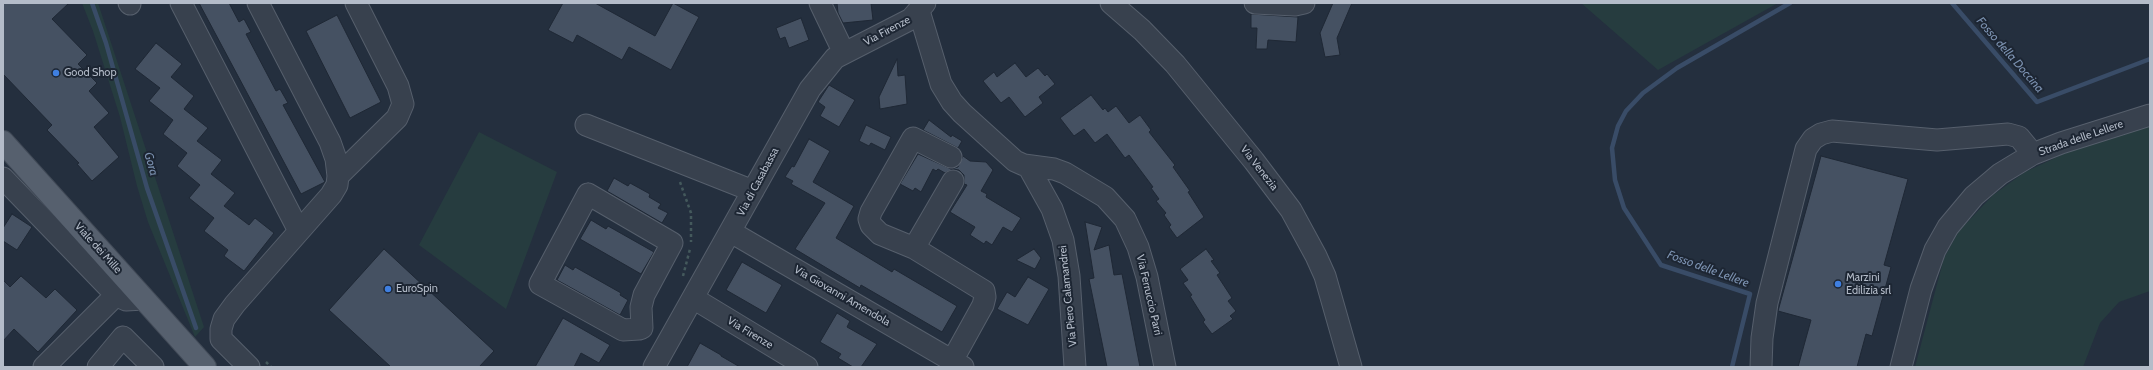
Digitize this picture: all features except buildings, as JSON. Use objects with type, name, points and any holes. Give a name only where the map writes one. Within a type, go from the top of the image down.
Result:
[{"type":"main road","name":"Viale dei Mille","points":[[3,142],[200,363]]},
{"type":"street","points":[[181,3],[299,231]]},
{"type":"street","points":[[255,362],[223,341],[220,332],[222,324],[235,304],[333,192],[338,176],[336,159],[330,142],[258,3]]},
{"type":"street","points":[[338,176],[396,118],[403,104],[398,86],[356,3]]},
{"type":"street","points":[[820,3],[844,53]]},
{"type":"street","points":[[1255,3],[1295,6],[1304,3]]},
{"type":"street","name":"Via Venezia","points":[[1117,4],[1175,64],[1254,161],[1291,210],[1325,276],[1352,367]]},
{"type":"street","points":[[922,7],[939,79],[952,102],[1011,158],[1028,166]]},
{"type":"street","name":"Via Firenze","points":[[844,53],[906,22],[922,7]]},
{"type":"street","name":"Via di Casabassa","points":[[654,367],[807,94],[828,65],[844,53]]},
{"type":"street","name":"Strada delle Lellere","points":[[1901,367],[1923,282],[1935,250],[1945,232],[1967,203],[1983,187],[2008,168],[2033,154],[2061,143],[2150,115]]},
{"type":"street","points":[[586,125],[753,191]]},
{"type":"street","points":[[1761,367],[1762,333],[1767,303],[1806,149],[1813,139],[1821,134],[1832,131],[1937,140],[2008,134],[2020,137],[2033,154]]},
{"type":"street","points":[[951,157],[913,138],[871,212],[869,222],[876,231],[910,246],[953,181]]},
{"type":"street","name":"Via Piero Calamandrei","points":[[1028,166],[1052,209],[1063,240],[1069,276],[1075,367]]},
{"type":"street","name":"Via Ferruccio Parri","points":[[1028,166],[1054,168],[1065,173],[1105,197],[1125,219],[1138,247],[1147,277],[1165,367]]},
{"type":"street","points":[[3,178],[116,295],[126,300],[144,299]]},
{"type":"street","points":[[642,328],[641,307],[644,295],[672,243],[588,194],[540,284],[623,330],[632,331],[642,328],[667,344]]},
{"type":"street","name":"Via Giovanni Amendola","points":[[731,232],[958,364],[985,294],[979,287],[910,246]]},
{"type":"street","points":[[44,367],[116,295]]},
{"type":"street","name":"Via Firenze","points":[[694,298],[807,367]]},
{"type":"street","points":[[98,367],[123,337],[153,367]]},
{"type":"path","points":[[255,362],[271,367]]},
{"type":"green space","points":[[82,3],[98,3],[204,327],[195,337],[148,222],[137,186],[120,117],[93,31]]},
{"type":"green space","points":[[1581,3],[1778,3],[1658,70]]},
{"type":"green space","points":[[2150,126],[2150,291],[2119,302],[2100,323],[2083,367],[1915,367],[1944,258],[1959,231],[1993,195],[2025,172],[2070,151]]},
{"type":"green space","points":[[479,132],[557,172],[506,309],[419,245]]},
{"type":"waterway","name":"Gora","points":[[92,3],[106,43],[147,188],[196,328]]},
{"type":"waterway","name":"Fosso delle Lellere","points":[[1732,367],[1750,294],[1661,265],[1624,208],[1615,180],[1612,148],[1618,126],[1626,111],[1643,93],[1677,68],[1790,3]]},
{"type":"waterway","name":"Fosso della Doccina","points":[[1952,3],[2037,102],[2150,59]]},
{"type":"place","name":"Good Shop","points":[[56,73]]},
{"type":"place","name":"Marzini Edilizia srl","points":[[1838,284]]},
{"type":"place","name":"EuroSpin","points":[[388,289]]}]
